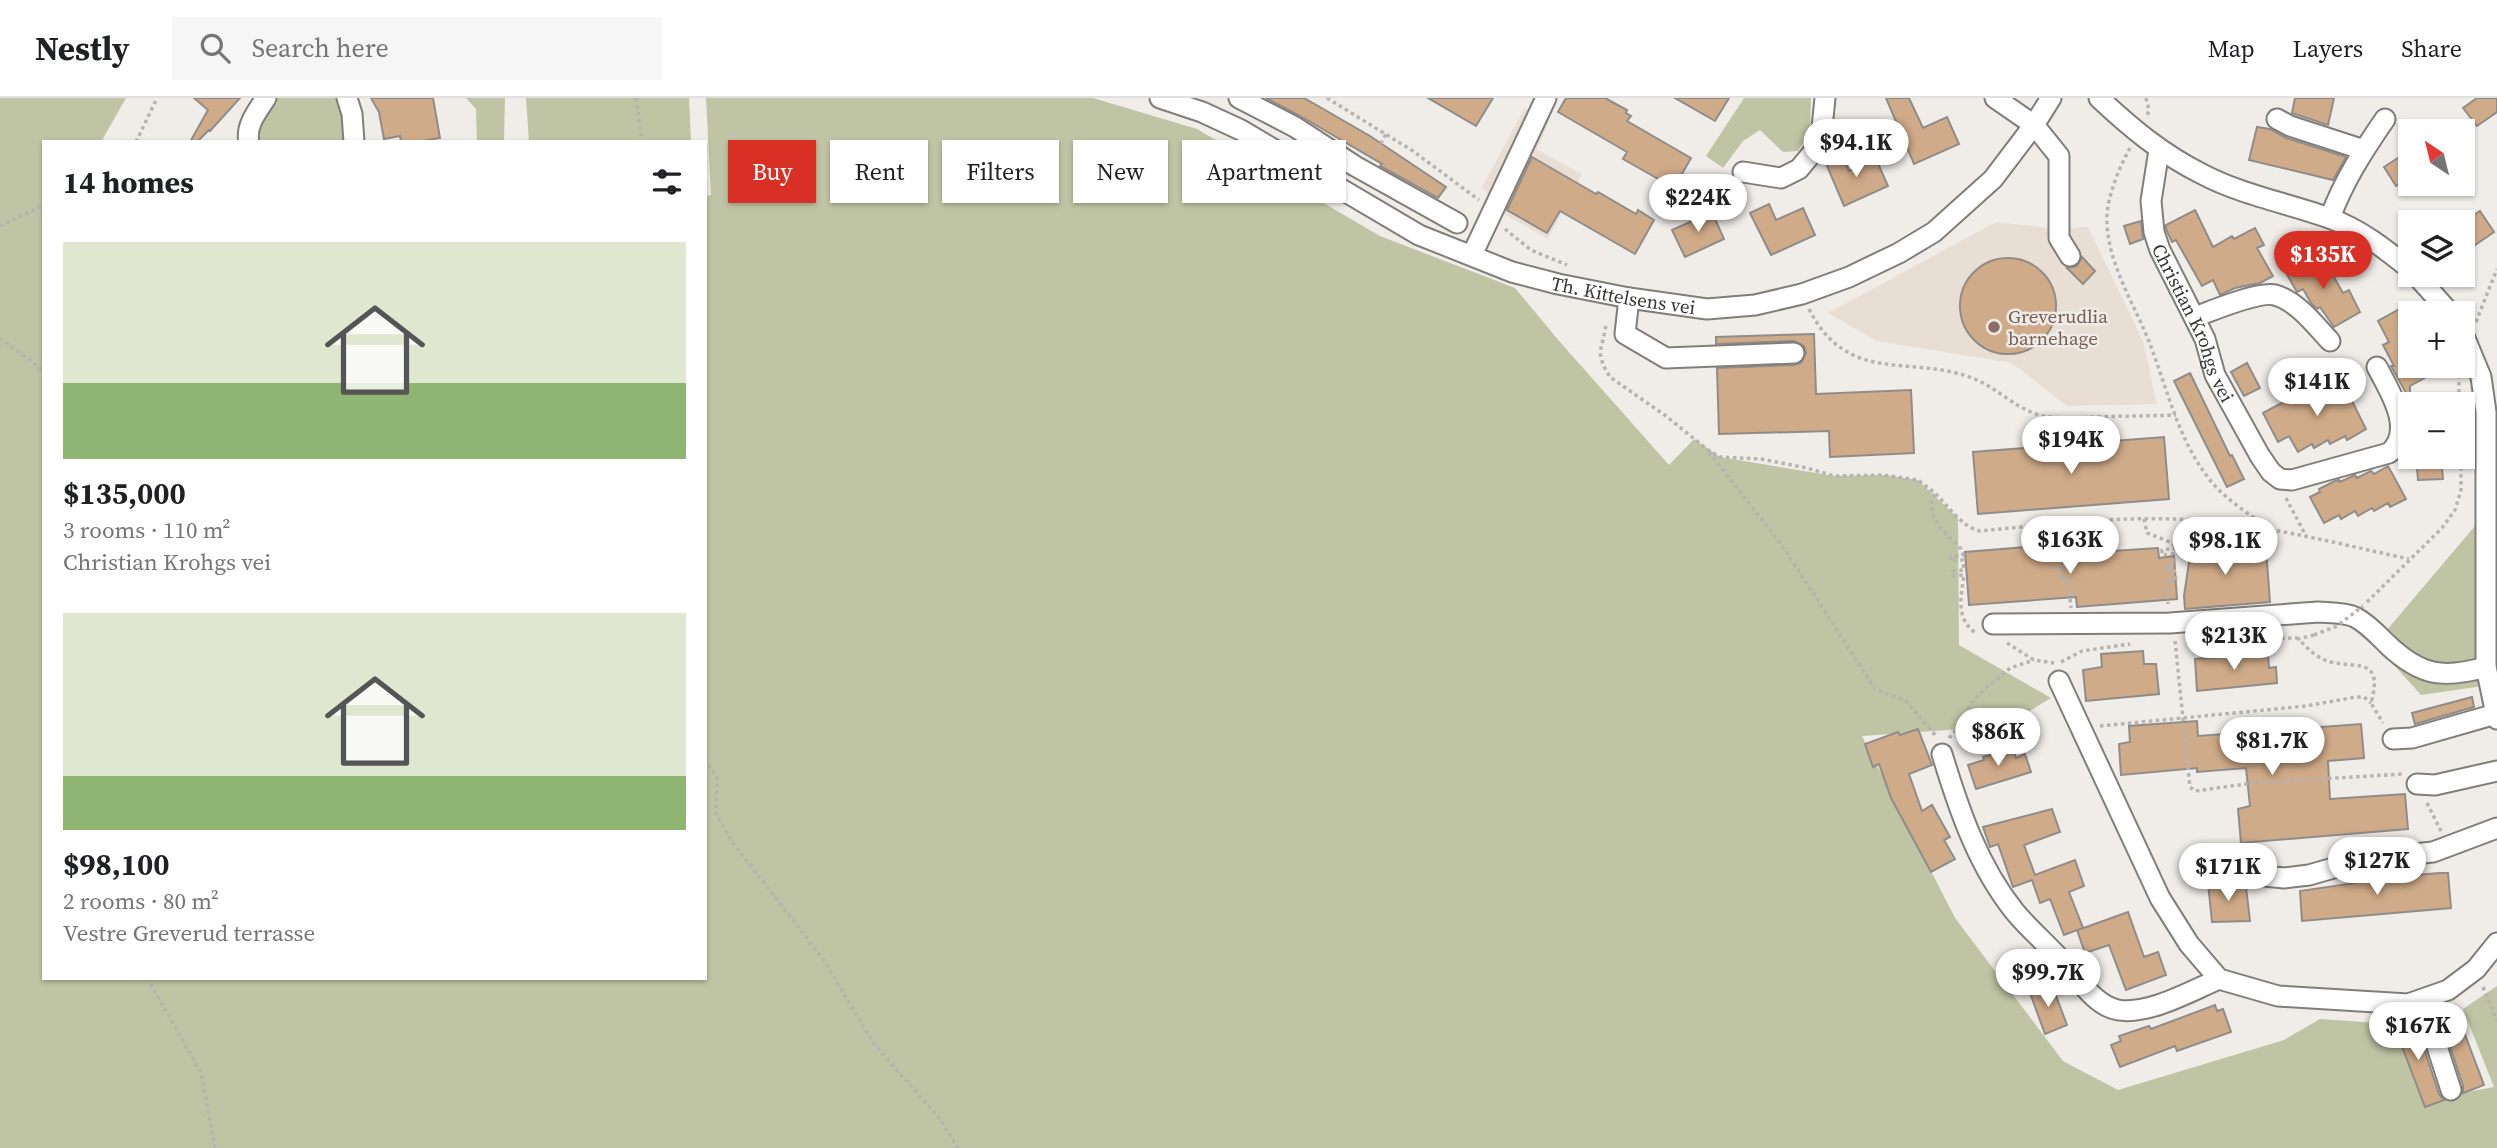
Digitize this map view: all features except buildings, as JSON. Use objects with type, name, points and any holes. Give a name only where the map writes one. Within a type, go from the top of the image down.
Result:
[{"type":"street","points":[[248,140],[247,135],[254,115],[266,98]]},
{"type":"street","points":[[347,98],[352,114],[354,140]]},
{"type":"street","name":"Th. Kittelsens vei","points":[[1160,98],[1205,105],[1258,140]]},
{"type":"street","points":[[1238,98],[1295,127],[1355,166],[1457,223]]},
{"type":"street","points":[[1472,255],[1546,98]]},
{"type":"street","points":[[1743,172],[1781,178],[1798,169],[1814,151],[1822,128],[1825,98]]},
{"type":"street","points":[[1996,98],[2034,125],[2059,156],[2059,238],[2070,256]]},
{"type":"street","name":"Th. Kittelsens vei","points":[[1346,193],[1419,235],[1512,272],[1558,284],[1668,305],[1731,308],[1802,294],[1849,277],[1899,253],[1934,232],[1993,179],[2051,98]]},
{"type":"street","points":[[2099,98],[2159,150],[2214,180],[2330,218],[2379,244],[2398,259]]},
{"type":"street","points":[[2277,119],[2290,126],[2364,150]]},
{"type":"street","points":[[2330,218],[2339,193],[2385,119]]},
{"type":"street","name":"Christian Krohgs vei","points":[[2159,150],[2151,201],[2154,232],[2160,250],[2205,339],[2215,376],[2260,456],[2271,472],[2280,479]]},
{"type":"street","points":[[1346,185],[1355,166]]},
{"type":"street","points":[[2427,287],[2439,301]]},
{"type":"street","points":[[2195,317],[2241,300],[2273,294],[2295,306],[2310,332],[2330,341]]},
{"type":"street","points":[[1622,296],[1625,334],[1666,358],[1794,353]]},
{"type":"street","points":[[2393,739],[2412,738],[2497,717],[2486,667],[2486,412],[2475,352]]},
{"type":"street","points":[[2280,479],[2292,480],[2389,453],[2395,448],[2400,416],[2378,367]]},
{"type":"street","points":[[1993,624],[2172,635],[2318,612],[2341,613],[2367,625],[2402,658],[2434,674],[2462,673],[2486,667]]},
{"type":"street","points":[[2059,673],[2081,731],[2161,898],[2189,944],[2219,979],[2278,996],[2408,1004],[2448,989],[2476,969],[2497,943]]},
{"type":"street","points":[[1942,749],[1958,808],[1988,873],[2016,913],[2092,995],[2120,1011],[2156,1006],[2219,979]]},
{"type":"street","points":[[2414,778],[2435,785],[2497,771]]},
{"type":"street","points":[[2235,873],[2284,878],[2309,875],[2364,859],[2433,852],[2497,828]]},
{"type":"street","points":[[2422,1000],[2451,1090]]},
{"type":"path","points":[[137,140],[157,98]]},
{"type":"path","points":[[636,98],[642,140]]},
{"type":"path","points":[[1327,98],[1413,150],[1480,200],[1490,214],[1531,250],[1574,268]]},
{"type":"path","points":[[2144,121],[2149,110],[2147,99],[2153,98]]},
{"type":"path","points":[[1382,139],[1386,134]]},
{"type":"path","points":[[2131,145],[2120,166],[2106,221],[2114,262],[2148,338],[2194,458],[2226,498],[2270,528]]},
{"type":"path","points":[[0,226],[42,206]]},
{"type":"path","points":[[2475,315],[2497,269]]},
{"type":"path","points":[[1802,294],[1814,318],[1831,340],[1858,359],[1888,366],[1943,371],[1971,377],[2022,408],[2041,415],[2063,418],[2176,415]]},
{"type":"path","points":[[1622,296],[1600,353],[1610,377],[1720,457],[1761,459],[1834,476],[1884,475],[1918,480],[1935,493],[1958,518],[1969,527],[1980,531],[2038,525],[2174,519],[2270,528],[2409,559]]},
{"type":"path","points":[[0,338],[42,370]]},
{"type":"path","points":[[1708,450],[1784,548],[1875,689],[1906,701],[1942,749],[1965,720],[1970,705],[1979,694],[2010,668],[2034,660]]},
{"type":"path","points":[[2371,703],[2376,686],[2373,673],[2363,665],[2341,665],[2319,657],[2298,639],[2337,626],[2363,606],[2442,528],[2455,510],[2461,490],[2461,469]]},
{"type":"path","points":[[2280,479],[2282,490],[2306,536]]},
{"type":"path","points":[[1935,493],[1931,500],[1931,514],[1961,549],[1963,555],[1951,557],[1951,561],[1963,560],[1964,570],[1953,571],[1953,576],[1962,576]]},
{"type":"path","points":[[2144,519],[2147,533],[2170,542],[2177,548],[2162,550],[2162,555],[2173,554],[2175,564],[2166,565],[2166,570],[2174,569],[2176,580],[2166,581],[2190,788],[2203,791],[2253,783],[2414,778],[2449,845]]},
{"type":"path","points":[[2038,525],[2040,534],[2060,537],[2067,542],[2070,550],[2057,552],[2058,563],[2071,562],[2071,567],[2058,568],[2060,579],[2068,578],[2070,598]]},
{"type":"path","points":[[2230,639],[2300,638]]},
{"type":"path","points":[[2013,645],[2059,673],[2065,658],[2082,651],[2141,643]]},
{"type":"path","points":[[2081,731],[2124,722],[2293,708],[2364,697],[2371,703],[2393,739]]},
{"type":"path","points":[[707,762],[717,779],[716,814],[733,843],[823,959],[874,1044],[940,1119],[958,1148]]},
{"type":"path","points":[[2476,969],[2497,1021]]},
{"type":"path","points":[[148,980],[201,1072],[215,1148]]},
{"type":"shaded area","points":[[1525,108],[1549,121],[1537,150],[1582,174],[1548,239],[1504,214],[1482,187]]},
{"type":"shaded area","name":"Greverudlia barnehage","points":[[1996,222],[2058,229],[2088,227],[2143,341],[2157,404],[2067,406],[2012,363],[1877,341],[1828,313]]},
{"type":"green space","points":[[0,98],[126,98],[102,140],[42,140],[42,980],[707,980],[707,196],[711,195],[706,98],[1093,98],[1197,129],[1216,140],[1182,140],[1182,203],[1324,203],[1380,236],[1515,288],[1669,465],[1694,439],[1720,457],[1834,476],[1884,475],[1918,480],[1958,518],[1959,645],[2051,698],[2005,726],[1862,736],[1955,918],[2063,1061],[2118,1090],[2284,1040],[2320,1019],[2405,1025],[2437,1100],[2494,1087],[2463,1009],[2497,986],[2497,1148],[0,1148]]},
{"type":"green space","points":[[266,98],[347,98],[354,140],[250,140]]},
{"type":"green space","points":[[466,98],[505,98],[504,140],[477,140],[476,109]]},
{"type":"green space","points":[[526,98],[689,98],[691,140],[529,140]]},
{"type":"green space","points":[[1744,98],[1811,98],[1810,132],[1798,151],[1783,152],[1760,130],[1743,141],[1723,168],[1706,156]]},
{"type":"green space","points":[[2497,500],[2497,684],[2421,695],[2375,644]]},
{"type":"place","name":"Greverudlia barnehage","points":[[1994,327]]}]
